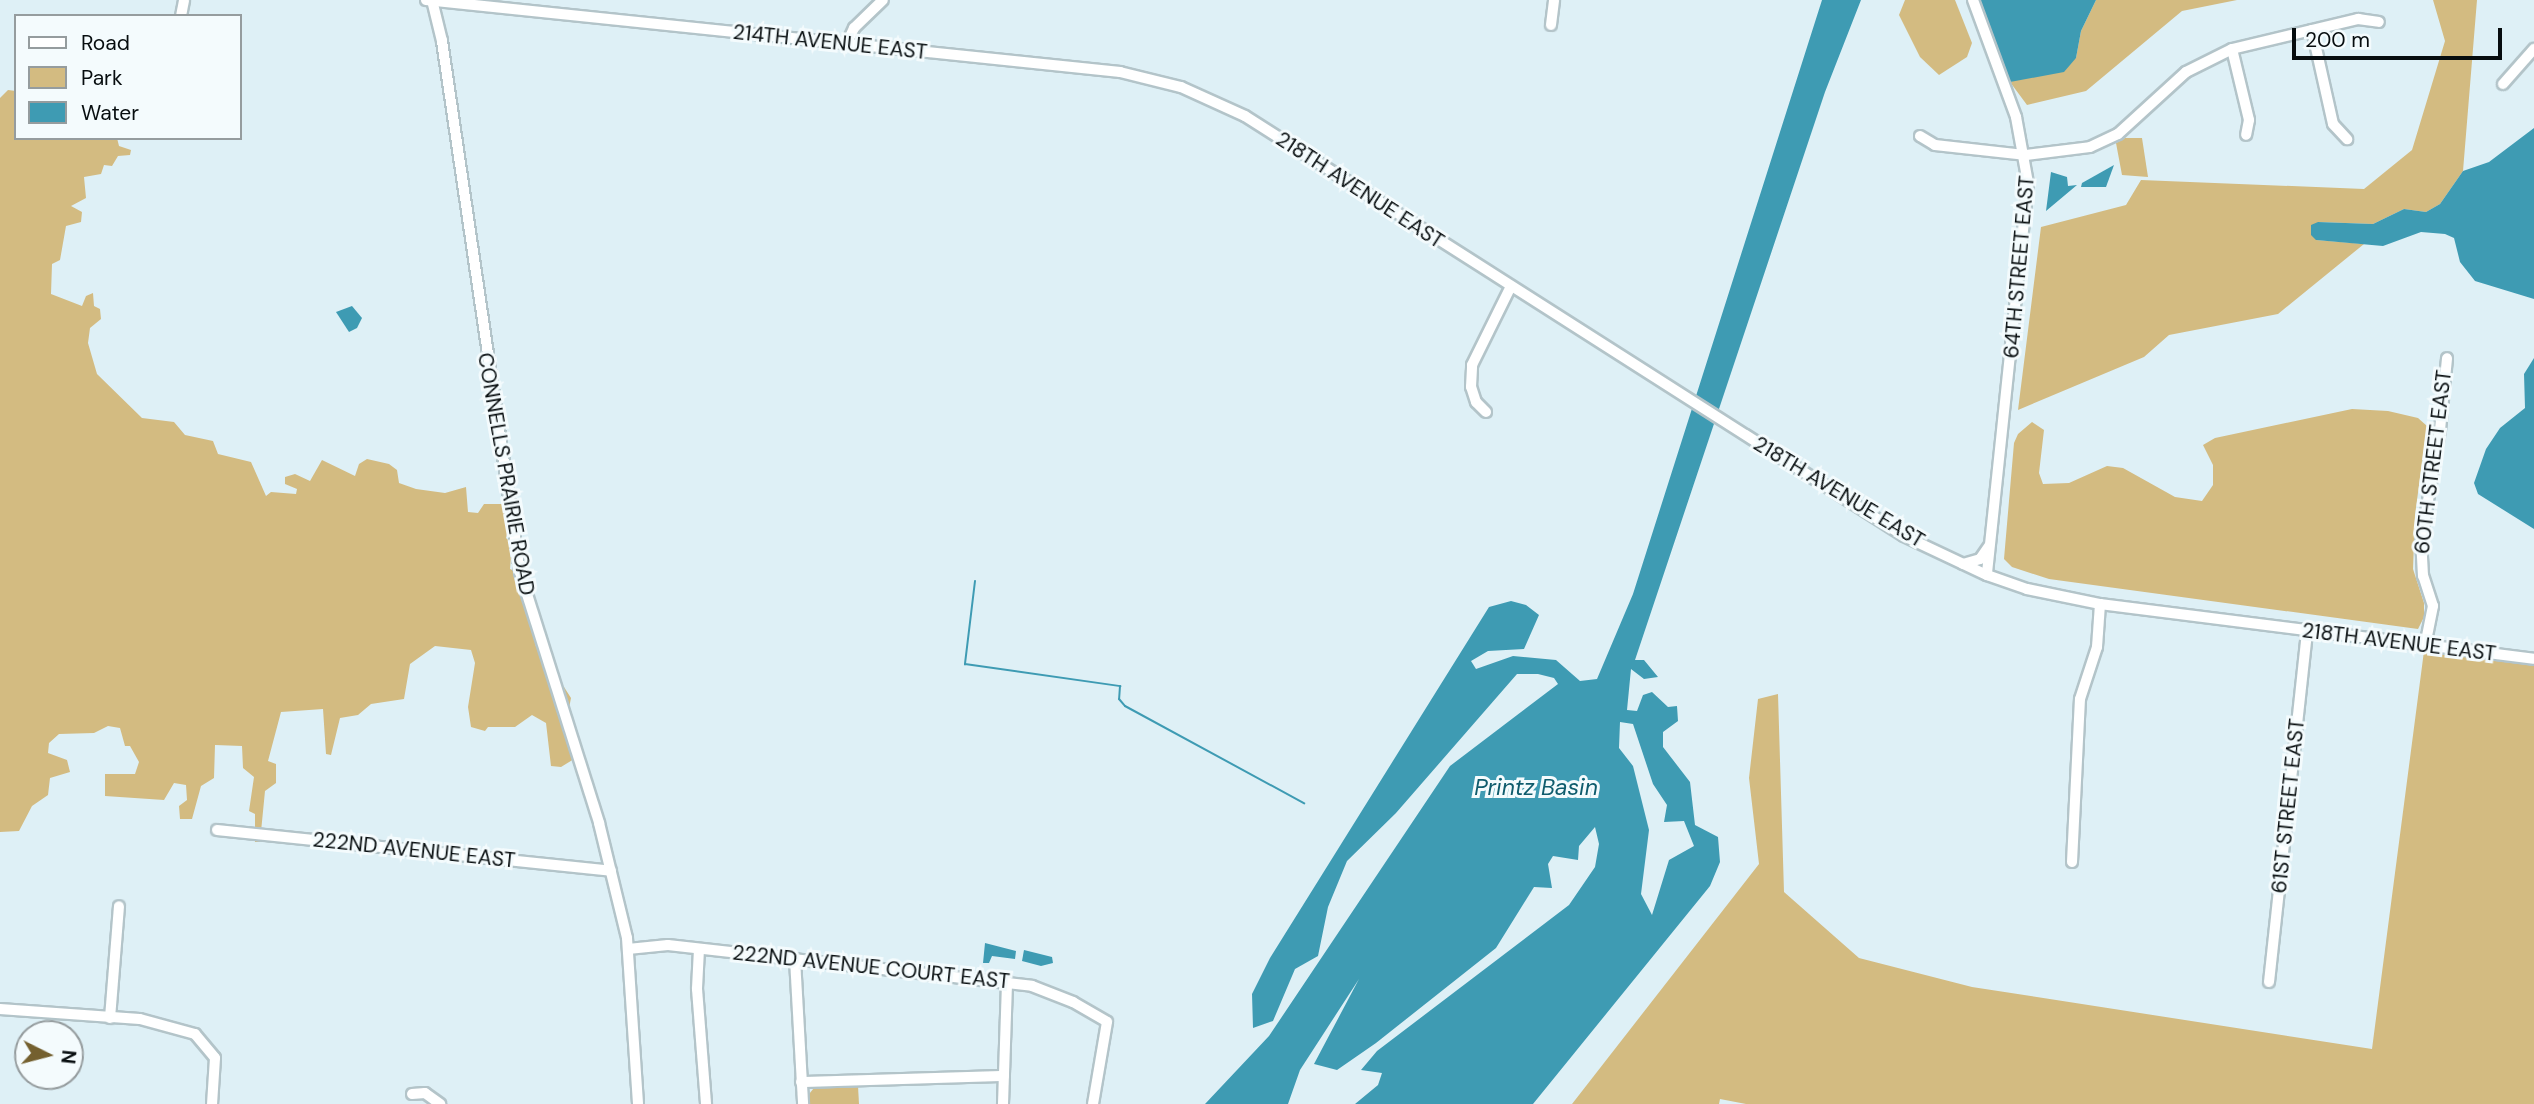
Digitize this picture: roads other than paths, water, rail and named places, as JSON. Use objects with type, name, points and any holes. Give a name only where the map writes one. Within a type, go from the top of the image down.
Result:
[{"type":"street","name":"214TH AVENUE EAST","points":[[426,0],[1120,72],[1181,87],[1227,107]]},
{"type":"street","name":"CONNELLS PRAIRIE ROAD","points":[[432,0],[442,41],[520,572],[611,871],[628,949],[638,1104]]},
{"type":"street","points":[[847,43],[854,28],[883,0]]},
{"type":"street","points":[[1551,25],[1554,0]]},
{"type":"street","name":"64TH STREET EAST","points":[[1973,0],[2026,155],[2026,214],[1987,575]]},
{"type":"street","points":[[1920,136],[1935,145],[2026,155],[2105,142],[2186,72],[2232,49],[2358,19],[2379,22]]},
{"type":"street","points":[[2312,30],[2333,124],[2347,139]]},
{"type":"street","points":[[2232,49],[2249,120],[2246,135]]},
{"type":"street","points":[[2503,83],[2534,49]]},
{"type":"street","name":"218TH AVENUE EAST","points":[[1227,107],[1904,536],[1987,575],[2027,589],[2100,604],[2534,659]]},
{"type":"street","points":[[1486,412],[1476,402],[1471,387],[1472,365],[1511,286]]},
{"type":"street","name":"60TH STREET EAST","points":[[2425,646],[2433,606],[2423,576],[2421,542],[2440,430],[2447,358]]},
{"type":"street","points":[[1963,564],[1980,559],[1992,541]]},
{"type":"street","points":[[2072,862],[2080,699],[2096,647],[2100,604]]},
{"type":"street","name":"61ST STREET EAST","points":[[2269,982],[2307,630]]},
{"type":"street","name":"222ND AVENUE EAST","points":[[216,830],[611,871]]},
{"type":"street","points":[[110,1018],[119,906]]},
{"type":"street","name":"222ND AVENUE COURT EAST","points":[[628,949],[699,949],[1007,981],[1051,993],[1107,1023],[1093,1104]]},
{"type":"street","points":[[699,949],[697,989],[706,1104]]},
{"type":"street","points":[[795,959],[803,1104]]},
{"type":"street","points":[[1003,1104],[1007,981]]},
{"type":"street","points":[[0,1009],[140,1019],[187,1031],[201,1038],[215,1058],[212,1104]]},
{"type":"street","points":[[801,1083],[1004,1076]]},
{"type":"street","points":[[412,1094],[425,1093],[440,1104]]},
{"type":"water","name":"Printz Basin","points":[[1822,0],[1861,0],[1825,92],[1635,660],[1644,660],[1658,677],[1644,679],[1631,669],[1627,710],[1637,711],[1643,695],[1652,692],[1668,707],[1677,706],[1678,721],[1663,732],[1663,747],[1690,782],[1695,825],[1718,837],[1720,862],[1710,886],[1533,1104],[1355,1104],[1378,1085],[1382,1073],[1361,1070],[1377,1051],[1569,905],[1595,867],[1599,844],[1595,827],[1579,846],[1578,860],[1553,856],[1548,864],[1552,888],[1534,887],[1496,948],[1376,1043],[1337,1070],[1314,1064],[1359,979],[1300,1070],[1288,1104],[1205,1104],[1269,1036],[1450,766],[1558,684],[1554,678],[1538,674],[1517,674],[1396,813],[1347,861],[1328,907],[1318,956],[1295,969],[1273,1021],[1253,1028],[1252,994],[1270,958],[1489,607],[1511,601],[1526,605],[1539,615],[1524,649],[1488,651],[1471,661],[1476,669],[1513,656],[1556,660],[1580,681],[1597,679],[1633,594]],"holes":[[[1620,722],[1633,724],[1653,784],[1667,805],[1664,822],[1684,821],[1694,846],[1669,860],[1652,915],[1641,894],[1649,830],[1633,766],[1619,748]]]},
{"type":"water","points":[[1977,0],[2096,0],[2081,31],[2076,58],[2064,72],[2010,82]]},
{"type":"water","points":[[2534,128],[2534,299],[2475,281],[2460,262],[2454,238],[2445,234],[2421,232],[2383,246],[2316,240],[2311,235],[2311,225],[2318,222],[2373,224],[2404,209],[2426,212],[2440,204],[2463,171],[2489,162]]},
{"type":"water","points":[[2114,165],[2106,187],[2081,187],[2082,183]]},
{"type":"water","points":[[2051,172],[2067,177],[2068,186],[2077,185],[2046,211]]},
{"type":"water","points":[[352,306],[362,318],[357,328],[349,332],[336,312]]},
{"type":"water","points":[[2534,358],[2534,529],[2478,494],[2474,483],[2486,449],[2500,428],[2525,408],[2524,374]]},
{"type":"water","points":[[985,943],[1016,951],[1015,959],[992,956],[989,963],[983,963]]},
{"type":"water","points":[[1024,950],[1052,957],[1053,963],[1041,966],[1022,961]]},
{"type":"waterway","points":[[975,581],[965,664],[1120,686],[1119,699],[1125,706],[1304,803]]}]
